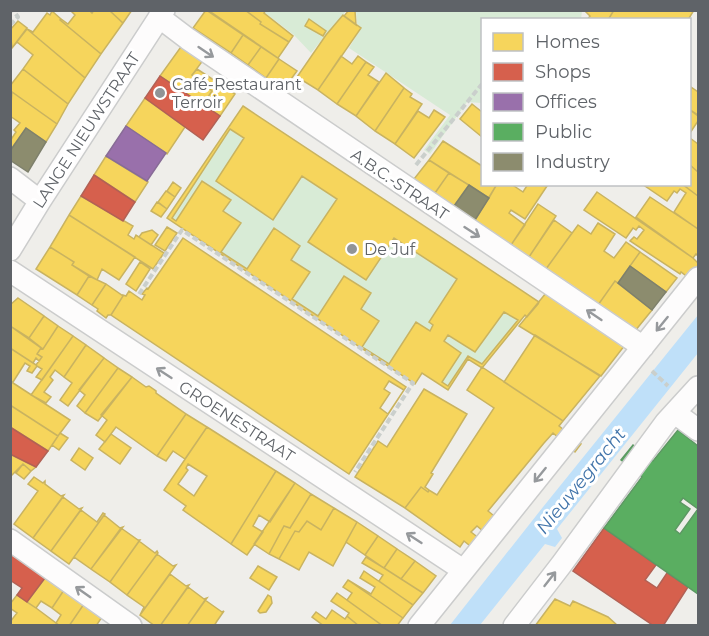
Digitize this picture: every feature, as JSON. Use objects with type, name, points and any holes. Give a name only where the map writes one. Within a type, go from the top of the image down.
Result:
[{"type":"street","name":"A.B.C.-STRAAT","points":[[161,14],[188,39],[535,274],[644,356]]},
{"type":"street","name":"LANGE NIEUWSTRAAT","points":[[10,250],[161,14]]},
{"type":"street","points":[[10,178],[40,201]]},
{"type":"street","name":"GROENESTRAAT","points":[[10,271],[463,570]]},
{"type":"street","points":[[419,626],[463,570],[644,356],[699,278]]},
{"type":"street","points":[[514,626],[561,566],[637,460],[699,387]]},
{"type":"street","points":[[675,413],[699,430]]},
{"type":"street","points":[[10,540],[131,626]]},
{"type":"path","points":[[10,25],[18,17],[13,10]]},
{"type":"path","points":[[401,185],[481,86]]},
{"type":"path","points":[[139,294],[182,230],[412,383],[343,491]]},
{"type":"path","points":[[644,356],[669,387]]},
{"type":"green space","points":[[268,10],[346,11],[311,53],[294,35],[265,13]]},
{"type":"green space","points":[[356,10],[582,11],[581,18],[481,18],[481,103],[467,102],[430,154],[424,150],[450,115],[349,48],[361,28],[357,24]]},
{"type":"green space","points":[[230,129],[244,138],[216,182],[273,219],[302,176],[337,199],[309,243],[366,280],[394,238],[457,279],[429,322],[433,325],[430,331],[416,322],[389,364],[362,347],[379,321],[361,309],[371,293],[344,276],[318,316],[292,299],[310,272],[291,260],[300,246],[274,229],[247,269],[221,252],[241,223],[223,211],[231,200],[203,181],[176,221],[172,218]]},
{"type":"green space","points":[[504,312],[518,320],[482,364],[468,356],[448,386],[442,382],[461,353],[444,341],[448,335],[475,352]]},
{"type":"water","name":"Nieuwegracht","points":[[698,315],[698,353],[557,529],[562,538],[555,547],[545,544],[480,625],[450,625],[543,507]]},
{"type":"building: Homes","points":[[70,10],[89,10],[92,13],[94,10],[109,10],[123,23],[101,54],[60,20],[68,24],[75,15]]},
{"type":"building: Homes","points":[[109,10],[132,10],[123,23]]},
{"type":"building: Homes","points":[[206,10],[243,35],[231,53],[193,28]]},
{"type":"building: Homes","points":[[208,10],[245,10],[261,22],[260,24],[289,42],[278,58]]},
{"type":"building: Homes","points":[[245,10],[266,10],[264,13],[293,36],[289,42],[260,24],[261,22]]},
{"type":"building: Homes","points":[[349,10],[355,11],[356,25],[344,16]]},
{"type":"building: Homes","points":[[584,10],[614,10],[609,18],[588,18],[590,16]]},
{"type":"building: Homes","points":[[614,10],[694,10],[689,18],[609,18]]},
{"type":"building: Homes","points":[[52,11],[101,54],[85,78],[27,29],[33,32],[47,13],[50,15]]},
{"type":"building: Homes","points":[[343,15],[361,28],[318,90],[297,77]]},
{"type":"building: Homes","points":[[309,19],[326,31],[323,36],[305,26]]},
{"type":"building: Homes","points":[[18,21],[27,28],[12,48],[10,30]]},
{"type":"building: Homes","points":[[27,29],[85,78],[68,104],[23,69],[33,55],[17,42],[12,48]]},
{"type":"building: Homes","points":[[243,35],[261,47],[248,65],[231,53]]},
{"type":"building: Homes","points":[[183,44],[204,59],[192,75],[212,91],[206,100],[211,103],[207,108],[160,76]]},
{"type":"building: Homes","points":[[261,47],[279,59],[266,78],[248,65]]},
{"type":"building: Homes","points":[[341,56],[352,64],[358,56],[366,62],[337,104],[318,90]]},
{"type":"building: Homes","points":[[279,59],[297,71],[283,90],[266,78]]},
{"type":"building: Homes","points":[[366,62],[374,67],[368,75],[379,82],[356,116],[337,104]]},
{"type":"building: Homes","points":[[23,69],[68,104],[57,124],[12,92],[10,94],[10,86]]},
{"type":"building: Homes","points":[[197,69],[235,94],[220,116],[207,108],[211,103],[206,100],[212,91],[192,75]]},
{"type":"building: Homes","points":[[386,73],[404,88],[375,131],[356,116]]},
{"type":"building: Homes","points":[[691,87],[698,92],[698,116],[691,111]]},
{"type":"building: Homes","points":[[404,88],[412,94],[410,97],[422,104],[395,144],[375,131]]},
{"type":"building: Homes","points":[[12,92],[57,124],[46,142],[26,128],[10,151],[10,141],[16,132],[14,130],[20,123],[10,116]]},
{"type":"building: Homes","points":[[145,98],[185,127],[167,154],[126,126]]},
{"type":"building: Homes","points":[[472,104],[481,111],[481,136],[460,119]]},
{"type":"building: Homes","name":"De Juf","points":[[243,106],[539,302],[527,317],[525,315],[482,368],[468,359],[448,390],[422,373],[415,384],[167,218]],"holes":[[[230,129],[244,138],[216,181],[273,220],[302,176],[337,199],[308,242],[366,280],[394,238],[457,279],[429,322],[433,325],[430,331],[416,322],[389,364],[362,347],[379,321],[361,309],[371,293],[344,276],[318,316],[292,299],[310,272],[291,260],[300,246],[274,228],[247,269],[221,252],[241,223],[223,211],[231,200],[202,181],[176,221],[172,218]],[[504,312],[518,320],[482,364],[468,356],[448,386],[442,382],[461,353],[444,341],[448,335],[475,352]]]},
{"type":"building: Homes","points":[[434,110],[445,117],[414,158],[395,144],[418,111],[429,118]]},
{"type":"building: Homes","points":[[691,111],[698,115],[698,121],[691,132]]},
{"type":"building: Homes","points":[[691,139],[698,144],[698,172],[691,166]]},
{"type":"building: Homes","points":[[443,141],[481,165],[481,186],[496,186],[489,198],[429,160]]},
{"type":"building: Homes","points":[[106,156],[148,182],[135,202],[94,175]]},
{"type":"building: Homes","points":[[429,160],[449,173],[435,193],[414,179]]},
{"type":"building: Homes","points":[[691,166],[698,172],[698,196],[685,186],[691,186]]},
{"type":"building: Homes","points":[[449,173],[469,185],[454,206],[435,193]]},
{"type":"building: Homes","points":[[173,182],[181,188],[175,197],[167,191]]},
{"type":"building: Homes","points":[[496,186],[514,186],[523,192],[527,186],[547,186],[525,219],[511,210],[509,213],[525,225],[511,245],[475,220]]},
{"type":"building: Homes","points":[[645,186],[685,186],[698,196],[698,229],[674,212],[686,193],[680,189],[677,193],[674,191],[667,201]]},
{"type":"building: Homes","points":[[166,191],[175,197],[167,209],[158,202]]},
{"type":"building: Homes","points":[[597,192],[693,258],[698,263],[698,285],[630,241],[634,237],[637,239],[644,230],[639,226],[636,230],[633,228],[626,238],[584,210]]},
{"type":"building: Homes","points":[[81,196],[133,226],[128,235],[134,239],[136,235],[164,253],[153,269],[69,215]]},
{"type":"building: Homes","points":[[650,197],[698,229],[698,256],[696,254],[693,258],[636,217]]},
{"type":"building: Homes","points":[[157,202],[167,209],[161,217],[151,211]]},
{"type":"building: Homes","points":[[538,204],[556,216],[529,257],[511,245]]},
{"type":"building: Homes","points":[[69,215],[135,257],[119,280],[102,269],[97,280],[72,265],[74,262],[50,247]]},
{"type":"building: Homes","points":[[554,220],[572,233],[546,269],[529,257]]},
{"type":"building: Homes","points":[[598,223],[615,234],[604,251],[614,258],[626,242],[640,252],[618,283],[615,281],[598,305],[546,269],[578,225],[591,234]]},
{"type":"building: Homes","points":[[167,227],[177,233],[165,251],[155,245]]},
{"type":"building: Homes","points":[[152,230],[158,235],[151,245],[139,237],[142,233]]},
{"type":"building: Homes","points":[[183,238],[406,387],[349,474],[111,315],[123,295],[126,296],[129,291],[142,300],[145,295],[142,294],[148,289]]},
{"type":"building: Homes","points":[[50,247],[74,262],[72,265],[89,276],[77,295],[36,269]]},
{"type":"building: Homes","points":[[640,252],[677,278],[666,292],[630,266]]},
{"type":"building: Homes","points":[[140,262],[150,269],[136,291],[126,284]]},
{"type":"building: Homes","points":[[89,276],[106,284],[92,305],[77,295]]},
{"type":"building: Homes","points":[[615,281],[652,310],[635,331],[598,305]]},
{"type":"building: Homes","points":[[106,284],[123,296],[111,315],[106,318],[92,305]]},
{"type":"building: Homes","points":[[546,293],[625,345],[601,376],[519,326]]},
{"type":"building: Homes","points":[[18,298],[44,316],[29,338],[10,326],[10,305]]},
{"type":"building: Homes","points":[[44,316],[58,326],[43,349],[29,338]]},
{"type":"building: Homes","points":[[10,326],[41,348],[37,354],[42,357],[39,361],[36,358],[33,363],[10,348]]},
{"type":"building: Homes","points":[[58,326],[73,336],[42,380],[36,377],[42,369],[37,366],[32,373],[27,371],[30,366],[25,363],[13,382],[10,381],[10,348],[36,365],[42,357],[37,354],[41,348],[43,349]]},
{"type":"building: Homes","points":[[535,335],[600,376],[563,421],[504,382]]},
{"type":"building: Homes","points":[[73,336],[86,345],[64,377],[55,370],[50,377],[53,380],[44,392],[51,397],[46,403],[31,395]]},
{"type":"building: Homes","points":[[86,345],[104,358],[68,406],[60,400],[72,383],[64,377]]},
{"type":"building: Homes","points":[[104,358],[118,368],[85,413],[77,406],[85,395],[79,390]]},
{"type":"building: Homes","points":[[482,367],[563,421],[559,426],[581,444],[575,452],[553,433],[544,443],[488,511],[510,529],[498,544],[477,526],[471,532],[493,549],[485,558],[464,541],[460,547],[405,508],[421,487],[437,495],[494,408],[467,390]]},
{"type":"building: Homes","points":[[118,368],[132,377],[98,421],[85,413]]},
{"type":"building: Homes","points":[[132,377],[146,387],[149,386],[186,414],[157,456],[116,427],[105,442],[96,435],[107,420],[101,415]]},
{"type":"building: Homes","points":[[10,381],[70,420],[58,436],[10,405]]},
{"type":"building: Homes","points":[[389,381],[404,390],[388,414],[380,408],[390,393],[384,389]]},
{"type":"building: Homes","points":[[424,389],[467,414],[431,473],[433,474],[425,487],[429,490],[428,492],[421,487],[405,508],[355,477],[378,441],[387,447]]},
{"type":"building: Homes","points":[[10,405],[58,436],[48,451],[10,427]]},
{"type":"building: Homes","points":[[186,414],[207,427],[185,459],[173,451],[166,461],[157,456]]},
{"type":"building: Homes","points":[[207,427],[276,471],[231,544],[183,510],[186,506],[164,490]],"holes":[[[188,464],[207,476],[194,496],[178,484],[188,470],[186,468]]]},
{"type":"building: Homes","points":[[60,433],[68,438],[59,450],[52,445]]},
{"type":"building: Homes","points":[[111,434],[131,448],[120,464],[99,449]]},
{"type":"building: Homes","points":[[79,448],[93,458],[85,470],[71,460]]},
{"type":"building: Homes","points":[[10,454],[36,467],[31,471],[23,464],[10,477]]},
{"type":"building: Homes","points":[[23,464],[31,471],[24,479],[16,473]]},
{"type":"building: Homes","points":[[276,471],[295,483],[270,522],[259,515],[253,526],[263,532],[247,555],[231,544]]},
{"type":"building: Homes","points":[[34,477],[43,483],[45,481],[45,484],[61,496],[64,495],[33,538],[14,524],[38,491],[28,484]]},
{"type":"building: Homes","points":[[295,483],[311,494],[290,528],[284,526],[269,554],[254,544]]},
{"type":"building: Homes","points":[[311,494],[334,508],[321,530],[307,521],[299,532],[295,531],[279,559],[269,554],[284,526],[290,528]]},
{"type":"building: Homes","points":[[63,497],[79,509],[82,508],[51,551],[33,538]]},
{"type":"building: Homes","points":[[334,508],[357,522],[333,566],[309,552],[299,570],[279,559],[295,531],[299,532],[307,521],[321,530]]},
{"type":"building: Homes","points":[[81,510],[97,522],[103,513],[105,514],[69,564],[51,551]]},
{"type":"building: Homes","points":[[104,515],[120,528],[123,527],[91,569],[74,557]]},
{"type":"building: Homes","points":[[357,522],[378,536],[365,555],[346,542]]},
{"type":"building: Homes","points":[[121,528],[140,540],[110,582],[91,569]]},
{"type":"building: Homes","points":[[378,536],[397,549],[384,568],[365,555]]},
{"type":"building: Homes","points":[[139,541],[158,553],[127,595],[110,582]]},
{"type":"building: Homes","points":[[397,549],[415,561],[401,579],[384,568]]},
{"type":"building: Homes","points":[[157,554],[173,566],[176,565],[140,615],[144,607],[127,595]]},
{"type":"building: Homes","points":[[366,557],[423,593],[413,605],[379,581],[383,575],[362,563]]},
{"type":"building: Homes","points":[[415,561],[436,576],[423,593],[401,579]]},
{"type":"building: Homes","points":[[258,566],[277,577],[269,590],[250,578]]},
{"type":"building: Homes","points":[[364,571],[413,605],[403,618],[348,580],[371,594],[375,587],[360,578]]},
{"type":"building: Homes","points":[[48,574],[66,587],[52,608],[41,601],[36,608],[27,602]]},
{"type":"building: Homes","points":[[170,574],[186,586],[189,585],[160,626],[155,626],[140,615]]},
{"type":"building: Homes","points":[[348,580],[403,618],[397,626],[383,626],[347,600],[352,593],[343,587]]},
{"type":"building: Homes","points":[[66,587],[86,601],[69,626],[60,626],[56,623],[61,615],[52,608]]},
{"type":"building: Homes","points":[[188,587],[204,599],[207,598],[187,626],[160,626]]},
{"type":"building: Homes","points":[[337,593],[383,626],[359,626],[347,616],[349,613],[331,601]]},
{"type":"building: Homes","points":[[17,595],[60,626],[10,626],[10,622],[17,613],[10,608],[10,604]]},
{"type":"building: Homes","points":[[268,595],[272,603],[266,612],[260,613],[258,611]]},
{"type":"building: Homes","points":[[555,599],[570,606],[573,601],[608,617],[618,626],[535,626]]},
{"type":"building: Homes","points":[[205,600],[222,612],[224,611],[214,626],[187,626]]},
{"type":"building: Homes","points":[[86,601],[104,614],[96,626],[69,626]]},
{"type":"building: Homes","points":[[332,610],[345,619],[347,616],[359,626],[324,626],[312,617],[316,612],[326,619]]},
{"type":"building: Shops","points":[[160,76],[220,116],[203,140],[145,98]]},
{"type":"building: Shops","points":[[94,175],[135,202],[123,221],[81,196]]},
{"type":"building: Shops","points":[[10,427],[48,451],[36,467],[10,454]]},
{"type":"building: Shops","points":[[604,528],[656,565],[645,580],[657,588],[667,573],[688,587],[663,626],[654,626],[573,571]]},
{"type":"building: Shops","points":[[10,547],[48,574],[27,602],[17,595],[22,588],[10,580]]},
{"type":"building: Offices","points":[[126,126],[166,153],[147,181],[106,156]]},
{"type":"building: Public","points":[[678,430],[698,446],[698,509],[698,594],[604,528],[642,477],[621,460],[633,445],[653,461]],"holes":[[[683,498],[698,509],[680,534],[675,530],[690,509],[680,502]]]},
{"type":"building: Industry","points":[[26,128],[46,142],[28,172],[10,160],[10,151]]},
{"type":"building: Industry","points":[[469,185],[489,198],[475,220],[454,206]]},
{"type":"building: Industry","points":[[630,266],[666,292],[652,310],[618,283]]},
{"type":"place","name":"Café-Restaurant Terroir","points":[[160,93]]},
{"type":"place","name":"De Juf","points":[[352,249]]}]
